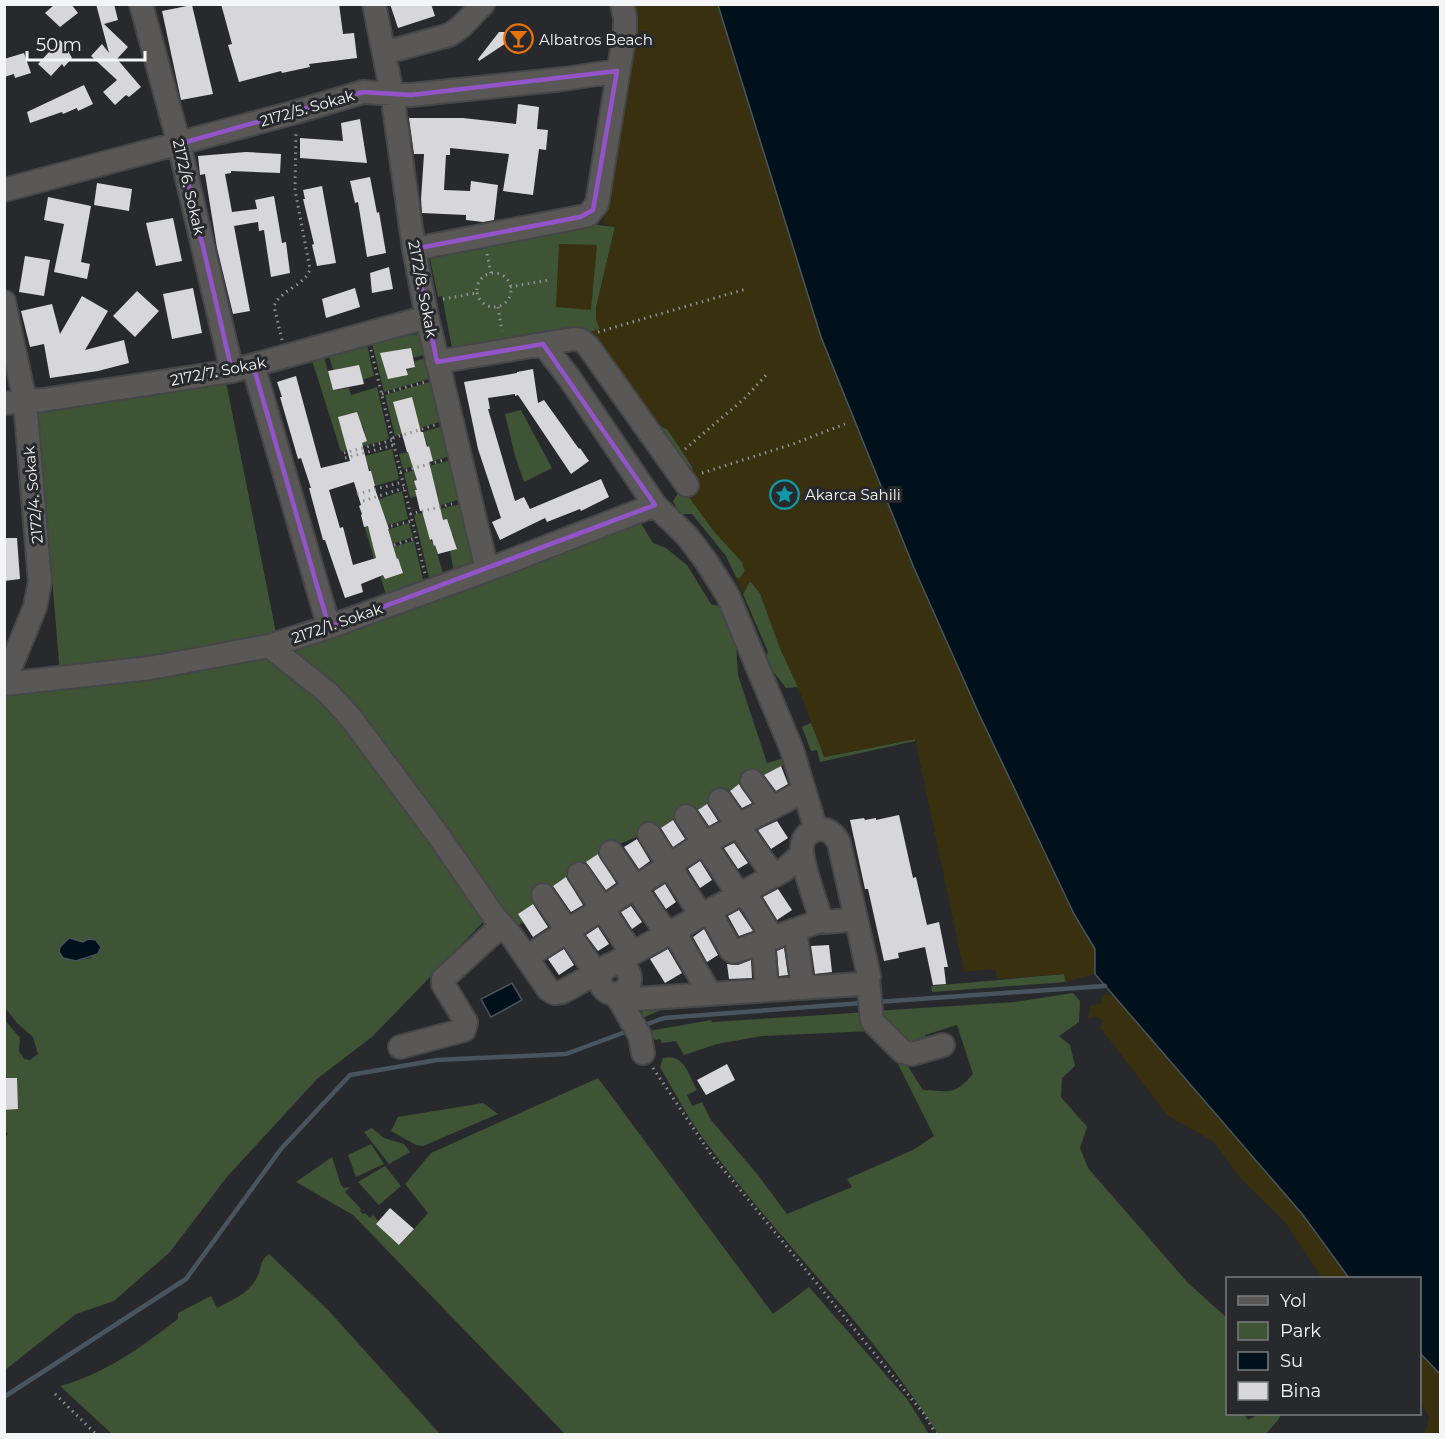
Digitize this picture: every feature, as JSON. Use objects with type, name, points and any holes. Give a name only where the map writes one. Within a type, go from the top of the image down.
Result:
[{"type":"street","name":"2172/6. Sokak","points":[[141,4],[243,368],[329,627]]},
{"type":"street","name":"2172/8. Sokak","points":[[374,4],[392,94],[414,249],[426,310],[487,570]]},
{"type":"street","points":[[384,53],[449,35],[458,30],[483,4]]},
{"type":"street","points":[[414,249],[580,218],[593,210],[597,204],[625,31],[622,4]]},
{"type":"street","name":"2172/5. Sokak","points":[[4,190],[363,92],[411,95],[564,79],[617,71]]},
{"type":"street","name":"2172/4. Sokak","points":[[4,302],[15,402],[40,582],[35,607],[4,683]]},
{"type":"street","name":"2172/7. Sokak","points":[[15,402],[43,400],[243,368],[367,334],[426,310]]},
{"type":"street","points":[[439,370],[504,351],[573,339],[580,340],[588,346],[685,482]]},
{"type":"street","points":[[543,344],[568,376],[655,505],[687,536],[728,596],[792,750],[816,830]]},
{"type":"street","name":"2172/1. Sokak","points":[[4,683],[150,668],[269,646],[329,627],[487,570],[655,505]]},
{"type":"street","points":[[269,646],[327,692],[351,718],[527,957],[548,989],[554,993],[562,992],[742,894],[790,867],[802,854]]},
{"type":"street","points":[[752,782],[772,808]]},
{"type":"street","points":[[527,957],[704,844],[804,792]]},
{"type":"street","points":[[720,800],[774,876]]},
{"type":"street","points":[[686,816],[742,894],[768,940],[767,990]]},
{"type":"street","points":[[823,920],[802,854],[802,842],[805,837],[816,830],[827,831],[836,837],[839,843],[869,984],[873,1022],[906,1054],[943,1045]]},
{"type":"street","points":[[649,834],[669,866],[732,951],[738,952],[823,920],[832,923],[856,919]]},
{"type":"street","points":[[611,852],[635,887],[681,944],[710,994]]},
{"type":"street","points":[[579,874],[633,953]]},
{"type":"street","points":[[543,895],[567,931],[602,970]]},
{"type":"street","points":[[400,1047],[464,1030],[465,1022],[443,984],[443,979],[502,924]]},
{"type":"street","points":[[795,930],[804,988]]},
{"type":"street","points":[[602,970],[617,965],[622,966],[628,974],[626,989],[630,1020],[710,994],[869,984]]},
{"type":"path","points":[[286,356],[274,306],[280,297],[306,277],[310,269],[295,190],[296,112]]},
{"type":"path","points":[[491,273],[502,275],[507,279],[510,287],[508,299],[498,307],[484,304],[477,293],[477,284],[480,279],[491,273]]},
{"type":"path","points":[[510,287],[548,280]]},
{"type":"path","points":[[573,339],[746,289]]},
{"type":"path","points":[[426,310],[477,293]]},
{"type":"path","points":[[498,307],[504,351]]},
{"type":"path","points":[[367,334],[429,591]]},
{"type":"path","points":[[382,394],[439,370]]},
{"type":"path","points":[[670,461],[744,399],[768,373]]},
{"type":"path","points":[[345,458],[452,421]]},
{"type":"path","points":[[685,482],[845,424]]},
{"type":"path","points":[[344,453],[393,441]]},
{"type":"path","points":[[400,472],[460,455]]},
{"type":"path","points":[[357,494],[402,482]]},
{"type":"path","points":[[363,501],[404,488]]},
{"type":"path","points":[[410,514],[471,498]]},
{"type":"path","points":[[391,526],[412,520]]},
{"type":"path","points":[[394,545],[416,538]]},
{"type":"path","points":[[630,1020],[710,1153],[924,1414],[936,1434]]},
{"type":"path","points":[[55,1394],[96,1434]]},
{"type":"highlighted area","points":[[617,71],[593,210],[580,217],[414,249],[437,362],[543,344],[655,505],[329,627],[253,365],[232,371],[179,144],[363,92],[411,95]]},
{"type":"green space","points":[[580,223],[615,227],[596,308],[596,319],[600,329],[587,333],[452,348],[442,296],[438,297],[429,254]]},
{"type":"green space","points":[[422,334],[427,354],[413,358],[411,348],[396,351],[401,372],[415,367],[414,361],[427,358],[432,378],[384,392],[372,343],[405,335]]},
{"type":"green space","points":[[367,345],[374,376],[362,380],[343,368],[333,370],[329,356]]},
{"type":"green space","points":[[324,357],[333,390],[349,388],[351,395],[377,387],[389,439],[341,452],[312,360]],"holes":[[[363,426],[367,441],[343,432]]]},
{"type":"green space","points":[[225,377],[276,633],[60,674],[38,410]]},
{"type":"green space","points":[[433,381],[442,421],[395,436],[385,395]]},
{"type":"green space","points":[[521,410],[552,468],[524,482],[505,414]]},
{"type":"green space","points":[[649,419],[668,430],[693,468],[688,475]]},
{"type":"green space","points":[[443,426],[450,456],[433,461],[423,432]]},
{"type":"green space","points":[[392,449],[399,479],[375,486],[365,456]]},
{"type":"green space","points":[[408,452],[414,466],[403,469],[399,454]]},
{"type":"green space","points":[[451,460],[460,499],[439,506],[435,491],[410,498],[404,473]]},
{"type":"green space","points":[[402,491],[408,519],[388,525],[378,500]]},
{"type":"green space","points":[[679,492],[689,497],[713,530],[742,562],[745,571],[739,579],[726,556],[692,514],[684,514],[682,518],[673,501]]},
{"type":"green space","points":[[461,504],[475,566],[454,573],[450,551],[457,549],[453,534],[430,539],[435,545],[444,577],[430,582],[414,515]]},
{"type":"green space","points":[[637,517],[653,543],[666,548],[687,565],[711,604],[721,607],[736,645],[738,675],[767,763],[788,757],[791,765],[781,766],[756,779],[745,781],[690,816],[677,817],[655,832],[653,830],[603,851],[549,890],[550,893],[518,914],[523,922],[515,929],[292,646]]},
{"type":"green space","points":[[363,521],[368,526],[371,535],[409,523],[413,537],[374,550],[376,558],[374,559]]},
{"type":"green space","points":[[414,541],[424,584],[387,598],[377,565],[403,573],[393,547]]},
{"type":"green space","points":[[750,581],[760,593],[780,648],[798,687],[786,688],[764,660],[768,652],[743,594]]},
{"type":"green space","points":[[274,655],[327,703],[489,916],[373,1036],[317,1079],[226,1178],[170,1252],[114,1301],[76,1314],[5,1370],[4,1139],[8,1134],[5,1130],[5,1110],[18,1109],[16,1078],[5,1079],[5,1020],[20,1038],[19,1051],[24,1059],[30,1060],[38,1054],[33,1037],[5,1008],[5,692]],"holes":[[[77,941],[83,942],[92,958],[76,961]]]},
{"type":"green space","points":[[811,723],[825,757],[915,739],[915,741],[820,762],[817,750],[811,751],[802,727]]},
{"type":"green space","points":[[1064,974],[1066,982],[932,992],[931,986]]},
{"type":"green space","points":[[1073,993],[1080,1001],[1079,1022],[1059,1036],[1070,1045],[1075,1066],[1062,1078],[1061,1097],[1087,1127],[1080,1148],[1088,1168],[1188,1283],[1226,1317],[1226,1415],[1245,1415],[1248,1420],[1257,1415],[1280,1415],[1266,1434],[938,1434],[885,1359],[708,1145],[688,1116],[660,1067],[663,1058],[670,1057],[681,1062],[697,1090],[687,1095],[692,1106],[702,1102],[711,1120],[758,1175],[787,1214],[852,1187],[847,1179],[913,1150],[934,1136],[893,1054],[872,1031],[762,1036],[717,1044],[684,1055],[676,1041],[662,1043],[660,1039],[655,1040],[649,1031],[711,1020],[712,1022],[869,1012],[923,1090],[951,1091],[961,1086],[973,1074],[957,1025],[925,1035],[926,1041],[904,1048],[875,1011],[1015,1002]]},
{"type":"green space","points":[[867,995],[661,1010],[640,1019],[639,1017],[647,1005]]},
{"type":"green space","points":[[598,1078],[773,1314],[809,1287],[907,1399],[929,1434],[565,1434],[353,1215],[296,1182],[332,1157],[341,1185],[344,1188],[350,1187],[345,1192],[363,1214],[365,1213],[370,1218],[373,1215],[378,1221],[376,1224],[400,1245],[428,1213],[405,1184],[431,1153]]},
{"type":"green space","points":[[483,1103],[498,1114],[423,1146],[416,1145],[391,1131],[398,1117]]},
{"type":"green space","points":[[372,1128],[384,1138],[404,1144],[410,1152],[389,1164],[364,1132]]},
{"type":"green space","points":[[371,1144],[384,1164],[356,1177],[348,1155]]},
{"type":"green space","points":[[385,1166],[401,1186],[379,1205],[358,1182]]},
{"type":"green space","points":[[269,1254],[328,1310],[440,1434],[112,1434],[60,1386],[107,1367],[178,1319],[178,1313],[211,1296],[217,1308],[240,1295],[251,1287],[263,1261]]},
{"type":"sand","name":"Akarca Sahili","points":[[639,4],[718,5],[821,337],[914,568],[979,714],[1074,914],[1095,949],[1095,974],[1066,982],[1064,974],[997,979],[995,969],[964,972],[915,739],[824,757],[760,593],[750,581],[743,594],[736,577],[739,579],[745,571],[742,562],[713,530],[689,497],[672,488],[691,480],[688,475],[693,467],[668,430],[649,419],[587,333],[600,329],[596,319],[596,308],[615,227],[603,224],[636,15],[634,7]]},
{"type":"sand","points":[[559,244],[597,245],[591,310],[556,307]]},
{"type":"sand","points":[[1113,994],[1303,1215],[1348,1277],[1321,1277],[1285,1222],[1242,1180],[1213,1141],[1168,1116],[1100,1027],[1103,1021],[1095,1016],[1088,1019],[1091,1005],[1101,1004],[1104,995]]},
{"type":"sand","points":[[1421,1354],[1440,1374],[1440,1434],[1425,1434],[1429,1417],[1421,1403]]},
{"type":"water","points":[[718,5],[1440,5],[1440,1374],[1421,1354],[1421,1277],[1348,1277],[1303,1215],[1095,974],[1095,949],[1074,914],[979,714],[914,568],[821,337]]},
{"type":"water","points":[[69,938],[83,942],[88,939],[96,940],[101,947],[98,954],[76,961],[63,958],[59,952],[60,947]]},
{"type":"water","points":[[512,983],[522,1000],[491,1017],[481,999]]},
{"type":"building","points":[[55,4],[71,4],[78,13],[60,27],[45,13]]},
{"type":"building","points":[[96,4],[114,4],[118,20],[104,24],[128,47],[117,59],[141,87],[129,97],[126,95],[115,105],[103,92],[117,80],[91,56],[102,44],[109,53]]},
{"type":"building","points":[[221,4],[339,4],[343,34],[354,33],[357,58],[309,64],[310,67],[282,73],[281,71],[239,82],[228,45],[232,44]]},
{"type":"building","points":[[390,4],[431,4],[435,16],[398,28]]},
{"type":"building","points":[[192,5],[213,94],[181,100],[162,11]]},
{"type":"building","points":[[499,32],[523,32],[479,61],[478,59]]},
{"type":"building","points":[[60,40],[72,58],[64,67],[62,64],[51,76],[38,64]]},
{"type":"building","points":[[24,53],[31,73],[15,78],[14,74],[4,77],[4,59]]},
{"type":"building","points":[[84,85],[93,104],[78,111],[77,108],[30,123],[27,112]]},
{"type":"building","points":[[518,104],[539,107],[537,129],[548,130],[546,150],[539,149],[533,195],[503,191],[509,154],[450,148],[450,155],[446,155],[444,190],[470,191],[471,181],[498,185],[494,220],[483,222],[466,220],[466,215],[422,213],[424,154],[414,154],[409,118],[463,118],[516,124]]},
{"type":"building","points":[[360,119],[367,163],[300,158],[300,138],[343,141],[341,123]]},
{"type":"building","points":[[246,152],[281,154],[280,173],[231,171],[225,174],[232,212],[257,209],[255,200],[274,196],[282,243],[286,242],[290,273],[271,277],[264,230],[259,231],[258,222],[234,226],[250,311],[233,314],[217,248],[205,174],[200,175],[198,156]]},
{"type":"building","points":[[370,177],[386,253],[367,257],[358,202],[355,203],[350,181]]},
{"type":"building","points":[[97,183],[132,189],[129,211],[94,205]]},
{"type":"building","points":[[322,186],[336,263],[317,266],[303,190]]},
{"type":"building","points":[[48,197],[91,206],[81,262],[90,264],[87,279],[54,272],[64,224],[44,220]]},
{"type":"building","points":[[173,218],[182,261],[156,266],[146,223]]},
{"type":"building","points":[[25,256],[50,260],[44,296],[19,292]]},
{"type":"building","points":[[389,267],[393,289],[372,293],[370,273]]},
{"type":"building","points":[[193,288],[202,333],[172,339],[163,294]]},
{"type":"building","points":[[355,288],[360,307],[326,318],[322,299]]},
{"type":"building","points":[[137,291],[159,311],[135,337],[113,316]]},
{"type":"building","points":[[82,296],[108,311],[85,350],[124,340],[129,363],[98,371],[50,378],[44,344],[30,347],[21,311],[52,304],[60,334]]},
{"type":"building","points":[[411,348],[415,367],[406,369],[408,375],[388,379],[380,353]]},
{"type":"building","points":[[359,365],[364,384],[333,390],[328,371]]},
{"type":"building","points":[[533,369],[538,403],[544,400],[589,461],[571,474],[518,395],[488,398],[490,409],[488,409],[515,501],[524,497],[530,509],[601,479],[609,497],[581,511],[580,509],[547,522],[545,518],[500,540],[492,522],[501,518],[478,449],[464,382]]},
{"type":"building","points":[[296,376],[321,468],[350,461],[338,417],[357,412],[367,441],[362,443],[369,471],[371,471],[403,573],[385,579],[383,575],[361,584],[363,592],[345,598],[325,540],[323,540],[309,488],[311,488],[301,458],[298,459],[277,382]],"holes":[[[354,482],[361,505],[359,506],[364,527],[368,526],[376,558],[353,565],[343,527],[340,528],[329,490]]]},
{"type":"building","points":[[412,397],[421,432],[423,432],[427,447],[429,446],[433,461],[429,462],[443,520],[447,519],[457,549],[438,554],[432,539],[430,540],[422,511],[420,511],[414,481],[417,480],[393,402]]},
{"type":"building","points":[[4,538],[17,538],[20,579],[4,581]]},
{"type":"building","points":[[781,766],[788,784],[776,791],[764,775]]},
{"type":"building","points":[[739,784],[752,803],[742,808],[730,791]]},
{"type":"building","points":[[707,804],[718,821],[709,826],[698,810]]},
{"type":"building","points":[[899,815],[913,878],[916,877],[927,925],[939,922],[948,967],[944,967],[946,984],[933,985],[925,947],[898,953],[899,958],[884,961],[850,820],[876,818],[876,820]]},
{"type":"building","points":[[673,820],[685,839],[673,847],[661,828]]},
{"type":"building","points":[[777,821],[788,838],[771,849],[758,830]]},
{"type":"building","points":[[637,839],[650,861],[639,869],[624,847]]},
{"type":"building","points":[[734,843],[748,863],[738,869],[724,848]]},
{"type":"building","points":[[598,854],[616,883],[606,890],[586,862]]},
{"type":"building","points":[[700,861],[712,880],[700,888],[688,869]]},
{"type":"building","points":[[566,877],[583,905],[571,912],[553,886]]},
{"type":"building","points":[[665,884],[676,902],[666,909],[654,891]]},
{"type":"building","points":[[778,889],[792,910],[777,920],[763,897]]},
{"type":"building","points":[[533,904],[548,927],[533,937],[518,914]]},
{"type":"building","points":[[631,906],[642,922],[632,929],[621,912]]},
{"type":"building","points":[[739,910],[753,931],[739,936],[728,916]]},
{"type":"building","points":[[598,927],[609,944],[598,951],[586,935]]},
{"type":"building","points":[[704,929],[718,955],[707,962],[693,937]]},
{"type":"building","points":[[829,945],[832,972],[815,974],[811,946]]},
{"type":"building","points":[[784,948],[788,975],[779,976],[777,951]]},
{"type":"building","points":[[564,949],[574,965],[559,975],[548,959]]},
{"type":"building","points":[[668,949],[682,973],[665,983],[650,959]]},
{"type":"building","points":[[751,960],[752,978],[729,979],[727,964],[738,965]]},
{"type":"building","points":[[727,1064],[735,1080],[706,1095],[697,1080]]},
{"type":"building","points":[[4,1078],[17,1078],[18,1109],[4,1110]]},
{"type":"building","points":[[390,1208],[414,1229],[399,1245],[376,1224]]},
{"type":"waterway","points":[[877,1002],[1105,986]]},
{"type":"waterway","points":[[642,1026],[664,1018],[862,1003]]},
{"type":"waterway","points":[[4,1397],[186,1279],[281,1149],[350,1075],[437,1060],[566,1054],[628,1031]]},
{"type":"place","name":"Albatros Beach","points":[[518,39]]},
{"type":"place","name":"Akarca Sahili","points":[[784,494]]}]
